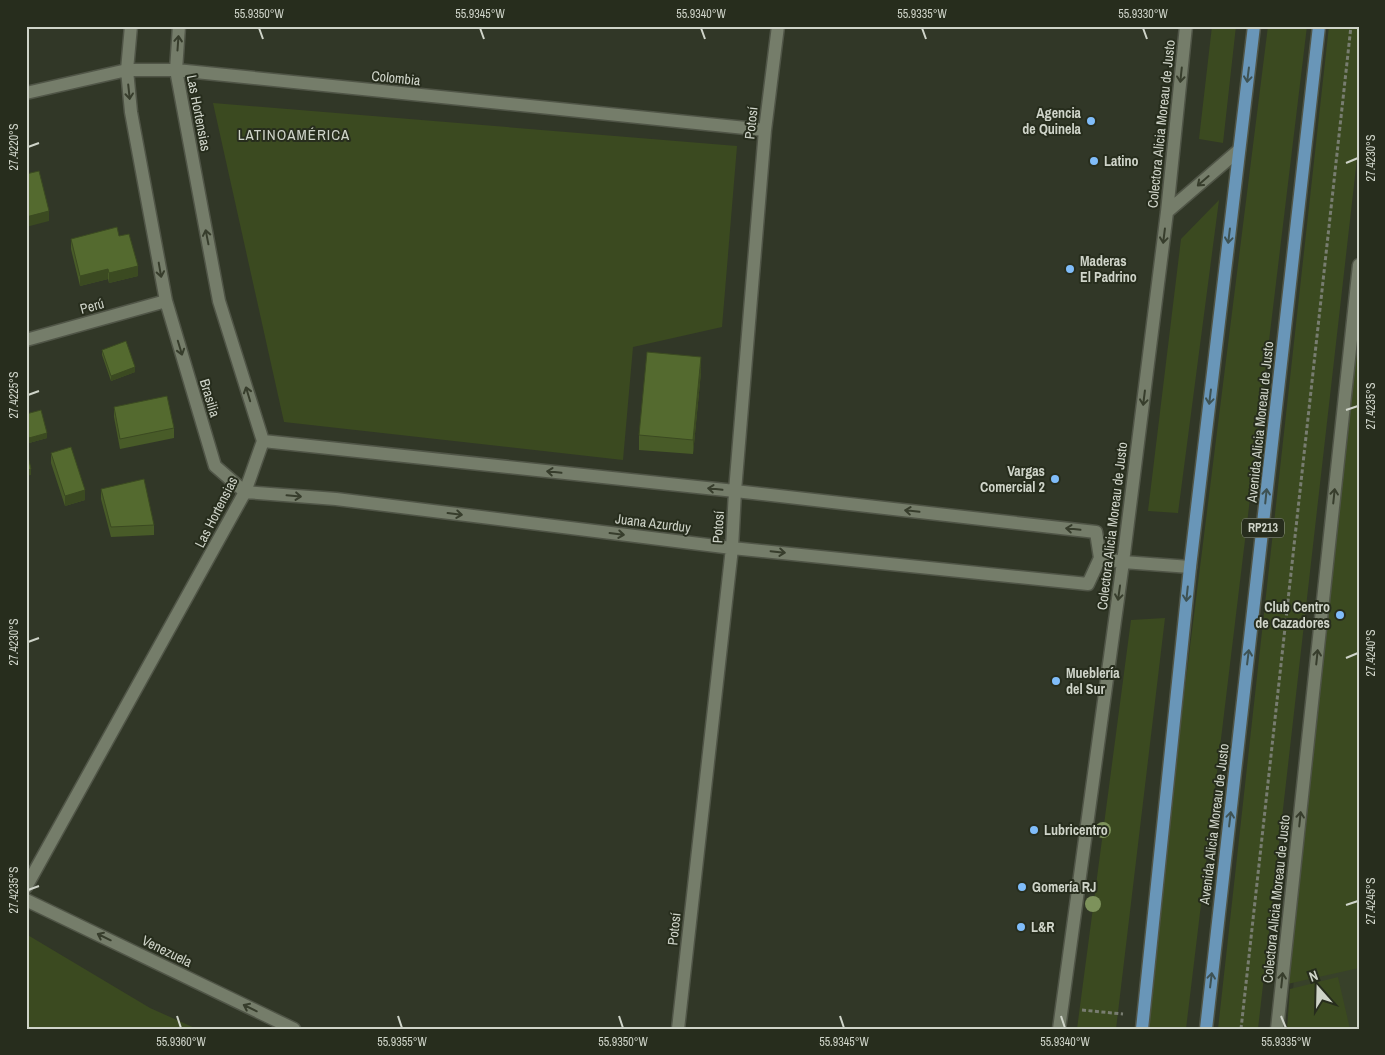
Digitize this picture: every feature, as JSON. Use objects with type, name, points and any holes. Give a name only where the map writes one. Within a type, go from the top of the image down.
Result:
[{"type":"main road","points":[[1142,1029],[1190,567],[1254,26]]},
{"type":"main road","name":"Avenida Alicia Moreau de Justo","points":[[1206,1029],[1319,26]]},
{"type":"street","points":[[131,26],[127,70],[132,112],[166,301]]},
{"type":"street","name":"Las Hortensias","points":[[26,888],[245,492],[263,441],[219,301],[176,70],[179,26]]},
{"type":"street","name":"Potosí","points":[[678,1029],[732,548],[765,130],[778,26]]},
{"type":"street","name":"Colectora Alicia Moreau de Justo","points":[[1059,1029],[1123,562],[1167,212],[1186,26]]},
{"type":"street","name":"Colombia","points":[[26,94],[127,70],[176,70],[765,130]]},
{"type":"street","points":[[1167,212],[1239,150]]},
{"type":"street","name":"Colectora Alicia Moreau de Justo","points":[[1277,1029],[1359,265]]},
{"type":"street","name":"Perú","points":[[26,340],[166,301]]},
{"type":"street","name":"Brasilia","points":[[166,301],[215,466],[245,492]]},
{"type":"street","points":[[263,441],[735,491],[1096,532],[1100,558],[1123,562],[1190,567]]},
{"type":"street","name":"Juana Azurduy","points":[[245,492],[336,499],[732,548],[1088,584],[1100,558]]},
{"type":"street","name":"Venezuela","points":[[26,900],[294,1029]]},
{"type":"path","points":[[1241,1029],[1351,26]]},
{"type":"path","points":[[1079,1010],[1118,1013]]},
{"type":"shaded area","points":[[1359,963],[1359,1029],[1290,1029],[1294,977]]},
{"type":"green space","points":[[1212,26],[1236,26],[1223,143],[1199,139]]},
{"type":"green space","points":[[1268,26],[1307,26],[1186,1029],[1142,1029]]},
{"type":"green space","points":[[1329,26],[1359,26],[1359,141],[1258,1029],[1218,1029]]},
{"type":"green space","points":[[213,103],[737,146],[722,327],[633,347],[623,460],[284,422]]},
{"type":"green space","points":[[1219,200],[1178,513],[1148,511],[1181,239]]},
{"type":"green space","name":"Club Centro de Cazadores","points":[[1359,263],[1359,968],[1283,985]]},
{"type":"green space","points":[[1165,618],[1116,1029],[1077,1029],[1131,620]]},
{"type":"green space","points":[[26,934],[150,1008],[197,1029],[26,1029]]},
{"type":"green space","points":[[1338,977],[1350,1029],[1287,1029],[1290,989]]},
{"type":"building","points":[[39,171],[49,211],[26,217],[26,174]]},
{"type":"building","points":[[117,227],[119,236],[129,234],[138,266],[109,273],[108,269],[80,276],[71,239]]},
{"type":"building","points":[[126,341],[135,367],[111,376],[102,350]]},
{"type":"building","points":[[647,352],[701,357],[693,440],[639,435]]},
{"type":"building","points":[[167,396],[174,428],[120,439],[114,407]]},
{"type":"building","points":[[41,410],[47,433],[29,438],[26,427],[26,414]]},
{"type":"building","points":[[71,447],[85,490],[65,496],[51,453]]},
{"type":"building","points":[[26,448],[31,469],[26,471]]},
{"type":"building","points":[[144,479],[154,525],[111,527],[101,489]]},
{"type":"place","name":"Agencia de Quinela","points":[[1091,121]]},
{"type":"place","name":"Latino","points":[[1094,161]]},
{"type":"place","name":"Maderas El Padrino","points":[[1070,269]]},
{"type":"place","name":"Vargas Comercial 2","points":[[1055,479]]},
{"type":"place","name":"Club Centro de Cazadores","points":[[1340,615]]},
{"type":"place","name":"Mueblería del Sur","points":[[1056,681]]},
{"type":"place","name":"Lubricentro","points":[[1034,830]]},
{"type":"place","name":"Gomería RJ","points":[[1022,887]]},
{"type":"place","name":"L&R","points":[[1021,927]]},
{"type":"district","name":"LATINOAMÉRICA","points":[[294,135]]}]
